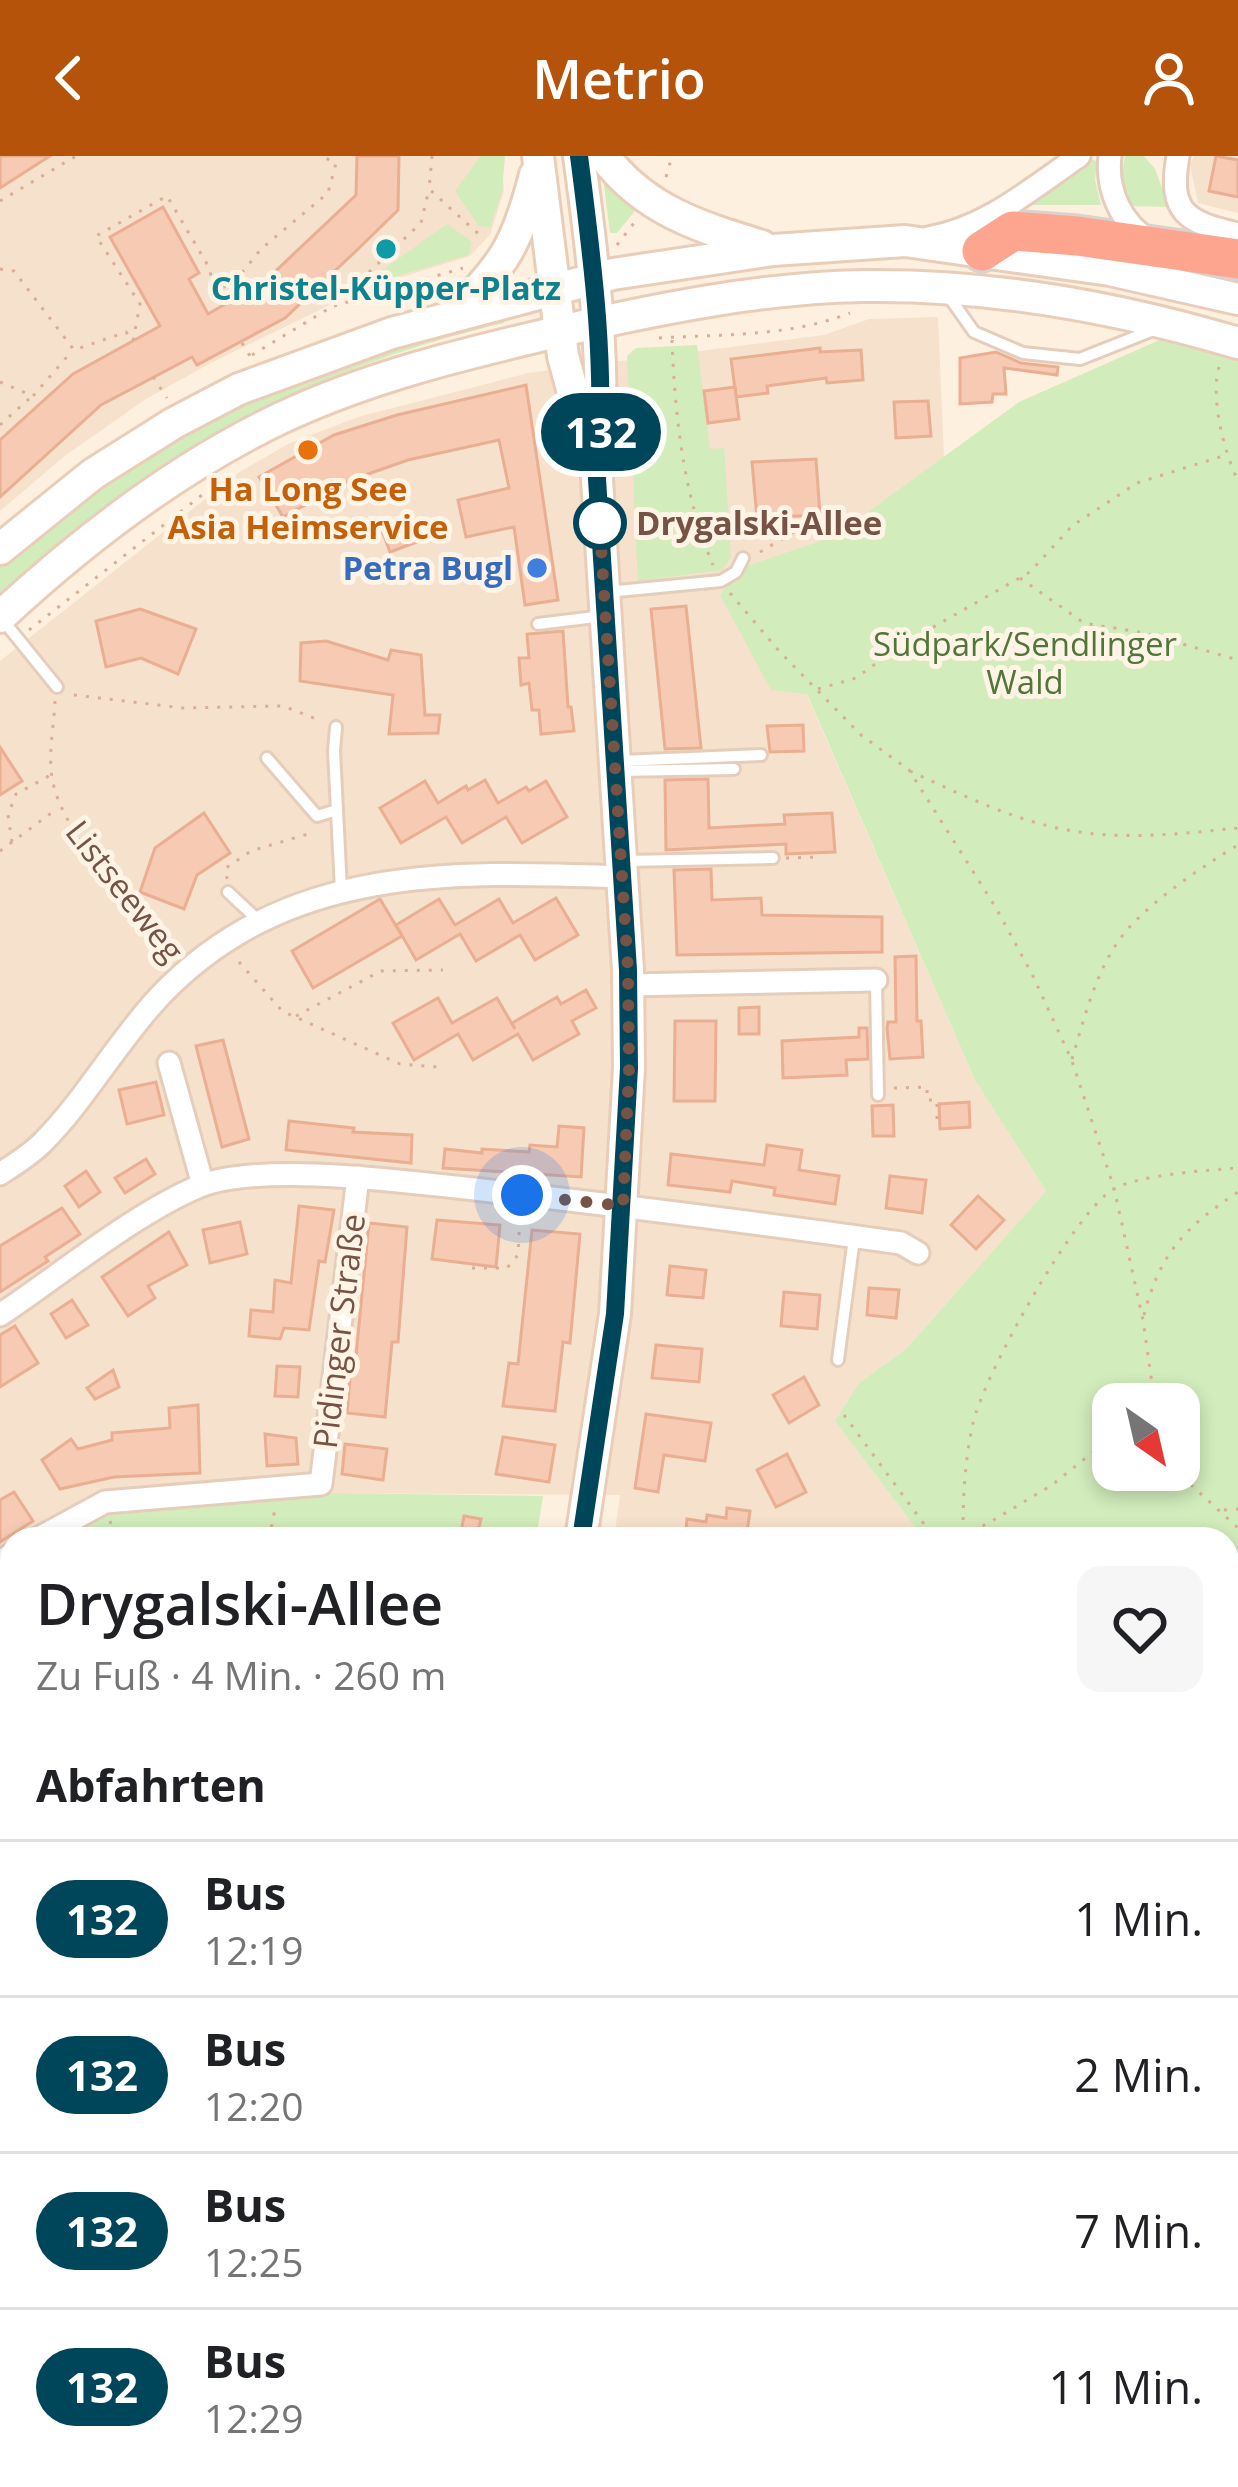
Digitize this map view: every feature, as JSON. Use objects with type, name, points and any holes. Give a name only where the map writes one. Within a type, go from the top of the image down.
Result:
[{"type":"highway","points":[[982,251],[1013,231],[1238,259]]},
{"type":"main road","points":[[578,156],[598,322],[603,416],[597,479],[628,986],[623,1206],[615,1314],[583,1527]]},
{"type":"main road","points":[[604,156],[622,181],[659,208],[773,250]]},
{"type":"main road","points":[[538,160],[563,356],[597,479]]},
{"type":"main road","points":[[452,316],[512,249],[538,160]]},
{"type":"main road","points":[[0,549],[93,474],[239,389],[452,316],[595,277],[773,250],[905,242],[1110,270],[1238,299]]},
{"type":"main road","points":[[10,627],[90,538],[210,472],[282,417],[444,359],[598,322],[773,293],[861,286],[943,289],[1056,301],[1164,323],[1229,354]]},
{"type":"main road","points":[[174,423],[190,437],[210,472]]},
{"type":"street","points":[[905,242],[950,234],[993,215],[1078,156]]},
{"type":"street","points":[[1110,156],[1108,176],[1123,214],[1143,238],[1169,250]]},
{"type":"street","points":[[1161,156],[1177,166],[1175,196],[1187,217],[1238,234]]},
{"type":"street","points":[[0,1174],[42,1144],[139,1004],[257,920],[341,890],[432,878],[621,869]]},
{"type":"street","points":[[628,986],[875,980]]},
{"type":"street","points":[[169,1063],[203,1185]]},
{"type":"street","points":[[0,1315],[148,1215],[203,1185],[258,1177],[358,1177],[623,1206],[901,1243],[919,1253]]},
{"type":"street","name":"Pidinger Straße","points":[[278,1489],[321,1484],[358,1177]]},
{"type":"street","points":[[59,1527],[105,1502],[278,1489]]},
{"type":"lane","points":[[943,289],[974,332],[1022,353],[1079,359],[1136,339],[1164,323]]},
{"type":"lane","points":[[538,624],[605,604],[721,581],[736,572],[743,558]]},
{"type":"lane","points":[[10,627],[57,687]]},
{"type":"lane","points":[[336,727],[341,890]]},
{"type":"lane","points":[[615,766],[760,755]]},
{"type":"lane","points":[[267,758],[317,816],[337,810]]},
{"type":"lane","points":[[615,766],[734,769]]},
{"type":"lane","points":[[621,869],[773,858]]},
{"type":"lane","points":[[227,892],[257,920]]},
{"type":"lane","points":[[875,980],[878,1092]]},
{"type":"lane","points":[[838,1360],[854,1236]]},
{"type":"path","points":[[0,201],[76,156]]},
{"type":"path","points":[[213,292],[237,279],[261,249],[328,194],[336,163],[321,156]]},
{"type":"path","points":[[432,156],[421,223],[333,306],[446,274]]},
{"type":"path","points":[[429,189],[477,235],[498,241]]},
{"type":"path","points":[[0,425],[74,350],[126,332],[133,340],[140,304],[96,236],[167,196],[210,269],[221,307]]},
{"type":"path","points":[[0,268],[14,271],[74,350]]},
{"type":"path","points":[[646,339],[713,339],[863,308]]},
{"type":"path","points":[[672,337],[674,395],[698,530],[721,581],[779,651],[861,735],[909,770],[990,808],[1086,833],[1181,834],[1238,828]]},
{"type":"path","points":[[1229,354],[1214,386],[1226,455],[1238,481]]},
{"type":"path","points":[[0,382],[33,396]]},
{"type":"path","points":[[818,689],[856,678],[900,646],[1020,578],[1072,526],[1137,483],[1226,455]]},
{"type":"path","points":[[10,627],[210,472]]},
{"type":"path","points":[[743,558],[794,532]]},
{"type":"path","points":[[1020,578],[1084,623],[1145,633],[1238,660]]},
{"type":"path","points":[[57,687],[74,696],[183,708],[283,706],[336,727]]},
{"type":"path","name":"Listseeweg","points":[[57,687],[51,775],[60,807],[102,869],[188,972]]},
{"type":"path","points":[[909,770],[996,908],[1072,1060],[1114,1188],[1143,1320],[1150,1383]]},
{"type":"path","points":[[13,842],[8,815],[16,794],[51,775]]},
{"type":"path","points":[[0,851],[60,807]]},
{"type":"path","points":[[227,892],[226,868],[251,851],[308,834]]},
{"type":"path","points":[[1072,1060],[1092,993],[1126,931],[1201,868],[1238,845]]},
{"type":"path","points":[[773,858],[820,857]]},
{"type":"path","points":[[223,942],[282,1011],[400,1064],[438,1067]]},
{"type":"path","points":[[294,1017],[382,971],[443,970]]},
{"type":"path","points":[[878,1092],[927,1087],[927,1100],[937,1100],[937,1126]]},
{"type":"path","points":[[963,1527],[974,1420],[1001,1353],[1074,1226],[1114,1188],[1185,1172],[1238,1168]]},
{"type":"path","points":[[1143,1320],[1156,1270],[1202,1216],[1238,1192]]},
{"type":"path","points":[[472,1268],[507,1268],[518,1255],[522,1195]]},
{"type":"path","points":[[844,1415],[926,1527]]},
{"type":"path","points":[[980,1527],[1052,1485],[1092,1453]]},
{"type":"path","points":[[271,1527],[278,1489]]},
{"type":"path","points":[[1199,1491],[1237,1527]]},
{"type":"path","points":[[1222,1510],[1238,1509]]},
{"type":"shaded area","points":[[0,156],[501,156],[504,191],[490,235],[470,256],[360,290],[211,363],[146,399],[66,455],[0,511]]},
{"type":"shaded area","points":[[1194,156],[1238,156],[1238,213],[1198,203],[1190,165]]},
{"type":"shaded area","points":[[938,317],[944,457],[835,536],[743,567],[806,693],[975,1080],[1046,1191],[906,1349],[859,1383],[835,1421],[915,1527],[616,1527],[620,1495],[333,1493],[128,1527],[0,1527],[0,661],[238,473],[288,444],[358,417],[528,373],[824,335],[869,319]]},
{"type":"green space","points":[[481,156],[505,156],[502,192],[490,227],[479,226],[455,191]]},
{"type":"green space","points":[[1087,156],[1097,162],[1095,180],[1101,205],[1018,205]]},
{"type":"green space","points":[[1125,156],[1144,156],[1155,169],[1169,207],[1130,206],[1121,178]]},
{"type":"green space","points":[[602,170],[638,207],[617,233],[610,233]]},
{"type":"green space","points":[[447,224],[472,242],[468,255],[380,281],[376,275]]},
{"type":"green space","points":[[502,314],[504,323],[376,361],[253,415],[154,479],[0,601],[0,567],[62,512],[167,438],[320,367]]},
{"type":"green space","name":"Südpark/Sendlinger Wald","points":[[1164,338],[1238,360],[1238,1527],[915,1527],[835,1421],[859,1383],[906,1349],[1046,1191],[975,1080],[807,694],[771,690],[720,595],[743,567],[835,536],[1019,402]]},
{"type":"green space","points":[[697,345],[710,449],[724,448],[731,557],[722,570],[638,581],[627,356],[636,348]]},
{"type":"green space","points":[[333,1493],[543,1496],[538,1527],[82,1527],[117,1511]]},
{"type":"building","points":[[0,156],[50,156],[0,188]]},
{"type":"building","points":[[357,156],[399,156],[398,210],[357,250],[285,318],[197,365],[192,357],[101,405],[0,497],[0,440],[73,374],[160,326],[110,237],[163,207],[199,273],[189,279],[208,314],[264,282],[356,195]]},
{"type":"building","points":[[1216,156],[1238,160],[1238,197],[1209,191]]},
{"type":"building","points":[[820,348],[820,352],[861,350],[863,380],[827,383],[826,378],[767,386],[768,393],[736,397],[731,359]]},
{"type":"building","points":[[996,352],[1021,363],[1058,367],[1057,375],[1004,368],[1006,394],[993,394],[992,402],[960,404],[960,358]]},
{"type":"building","points":[[526,385],[558,600],[525,605],[514,527],[466,537],[458,500],[509,488],[499,440],[408,460],[351,480],[283,517],[259,477],[334,435]]},
{"type":"building","points":[[735,387],[739,419],[708,423],[704,391]]},
{"type":"building","points":[[928,401],[931,436],[896,438],[894,402]]},
{"type":"building","points":[[816,459],[820,515],[757,518],[752,462]]},
{"type":"building","points":[[424,518],[430,537],[390,552],[383,533]]},
{"type":"building","points":[[686,606],[701,748],[665,749],[651,609]]},
{"type":"building","points":[[140,609],[196,629],[178,674],[141,658],[106,667],[96,621]]},
{"type":"building","points":[[563,631],[574,731],[541,734],[529,683],[521,685],[519,658],[529,658],[527,634]]},
{"type":"building","points":[[326,641],[388,660],[391,650],[421,655],[425,715],[440,715],[438,733],[389,734],[393,695],[300,681],[301,643]]},
{"type":"building","points":[[803,725],[804,751],[770,752],[767,726]]},
{"type":"building","points":[[0,747],[22,781],[0,795]]},
{"type":"building","points":[[708,779],[709,828],[785,824],[784,815],[832,813],[835,852],[786,854],[786,844],[666,850],[665,780]]},
{"type":"building","points":[[485,780],[498,803],[546,781],[567,817],[522,843],[506,817],[462,843],[446,817],[401,843],[380,808],[425,781],[438,803]]},
{"type":"building","points":[[204,813],[230,853],[197,875],[184,909],[140,892],[155,848]]},
{"type":"building","points":[[711,869],[712,900],[761,898],[762,915],[882,917],[882,952],[677,955],[674,870]]},
{"type":"building","points":[[556,898],[578,935],[535,960],[520,935],[476,961],[460,934],[416,960],[396,925],[439,899],[455,925],[499,899],[513,923]]},
{"type":"building","points":[[380,899],[402,936],[313,988],[292,951]]},
{"type":"building","points":[[916,956],[923,1057],[890,1059],[887,1028],[888,1022],[896,1022],[895,957]]},
{"type":"building","points":[[586,990],[596,1008],[572,1021],[579,1034],[533,1060],[518,1034],[473,1060],[458,1034],[414,1060],[393,1023],[438,998],[452,1023],[497,998],[515,1029],[512,1023],[557,997],[561,1004]]},
{"type":"building","points":[[759,1007],[759,1034],[739,1034],[739,1008]]},
{"type":"building","points":[[675,1021],[716,1021],[715,1101],[674,1101]]},
{"type":"building","points":[[859,1028],[867,1028],[868,1059],[846,1060],[847,1075],[783,1078],[782,1041],[859,1037]]},
{"type":"building","points":[[223,1040],[249,1139],[222,1147],[196,1046]]},
{"type":"building","points":[[156,1082],[164,1115],[127,1124],[119,1090]]},
{"type":"building","points":[[969,1102],[970,1127],[940,1129],[939,1104]]},
{"type":"building","points":[[893,1105],[894,1136],[873,1136],[872,1106]]},
{"type":"building","points":[[289,1121],[354,1128],[353,1132],[412,1135],[411,1163],[286,1150]]},
{"type":"building","points":[[559,1126],[584,1128],[581,1177],[443,1168],[445,1149],[482,1153],[482,1149],[529,1152],[530,1145],[557,1147]]},
{"type":"building","points":[[767,1145],[802,1150],[799,1170],[839,1176],[835,1204],[774,1195],[775,1188],[732,1181],[730,1192],[668,1185],[671,1154],[764,1165]]},
{"type":"building","points":[[146,1159],[155,1174],[125,1193],[115,1178]]},
{"type":"building","points":[[86,1171],[100,1192],[79,1207],[65,1186]]},
{"type":"building","points":[[890,1176],[926,1180],[922,1213],[886,1208]]},
{"type":"building","points":[[978,1196],[1004,1220],[976,1249],[951,1225]]},
{"type":"building","points":[[299,1206],[334,1210],[325,1262],[319,1261],[309,1330],[284,1328],[280,1339],[249,1336],[251,1310],[273,1312],[275,1280],[291,1283]]},
{"type":"building","points":[[62,1208],[80,1234],[0,1292],[0,1246]]},
{"type":"building","points":[[437,1220],[500,1225],[496,1267],[432,1259]]},
{"type":"building","points":[[240,1222],[247,1254],[210,1263],[203,1230]]},
{"type":"building","points":[[369,1223],[407,1227],[398,1342],[392,1342],[385,1417],[347,1413]]},
{"type":"building","points":[[532,1230],[580,1234],[570,1343],[563,1342],[555,1411],[503,1406],[509,1363],[518,1364]]},
{"type":"building","points":[[169,1232],[187,1265],[148,1286],[155,1298],[128,1316],[102,1277]]},
{"type":"building","points":[[670,1266],[706,1270],[703,1298],[667,1295]]},
{"type":"building","points":[[869,1288],[899,1290],[896,1318],[867,1315]]},
{"type":"building","points":[[784,1292],[820,1295],[817,1329],[781,1326]]},
{"type":"building","points":[[72,1300],[88,1325],[66,1338],[51,1314]]},
{"type":"building","points":[[15,1326],[38,1363],[0,1387],[0,1335]]},
{"type":"building","points":[[656,1345],[702,1349],[699,1382],[652,1378]]},
{"type":"building","points":[[277,1366],[300,1367],[298,1397],[275,1396]]},
{"type":"building","points":[[113,1370],[119,1387],[95,1399],[87,1388]]},
{"type":"building","points":[[804,1377],[819,1405],[789,1423],[773,1395]]},
{"type":"building","points":[[198,1405],[200,1473],[114,1477],[60,1489],[42,1460],[71,1439],[78,1449],[112,1440],[112,1433],[170,1428],[169,1408]]},
{"type":"building","points":[[646,1414],[711,1423],[705,1461],[664,1455],[658,1492],[635,1488]]},
{"type":"building","points":[[265,1434],[296,1438],[298,1464],[267,1466]]},
{"type":"building","points":[[503,1437],[555,1445],[549,1482],[496,1474]]},
{"type":"building","points":[[345,1444],[387,1449],[383,1480],[342,1474]]},
{"type":"building","points":[[787,1454],[806,1492],[776,1507],[757,1470]]},
{"type":"building","points":[[14,1492],[33,1521],[24,1527],[0,1527],[0,1500]]},
{"type":"building","points":[[727,1508],[750,1511],[748,1527],[686,1527],[687,1519],[726,1518]]},
{"type":"building","points":[[464,1516],[481,1519],[479,1527],[462,1527]]},
{"type":"bus line","name":"132","points":[[579,156],[600,348],[603,416],[597,479],[628,970],[629,1068],[615,1314],[583,1527]]},
{"type":"place","name":"Christel-Küpper-Platz","points":[[386,249]]},
{"type":"place","name":"Ha Long See Asia Heimservice","points":[[308,450]]},
{"type":"place","name":"Drygalski-Allee","points":[[600,523]]},
{"type":"place","name":"Petra Bugl","points":[[537,568]]},
{"type":"route","points":[[522,1195],[623,1206],[628,970],[599,514],[600,523]]}]
